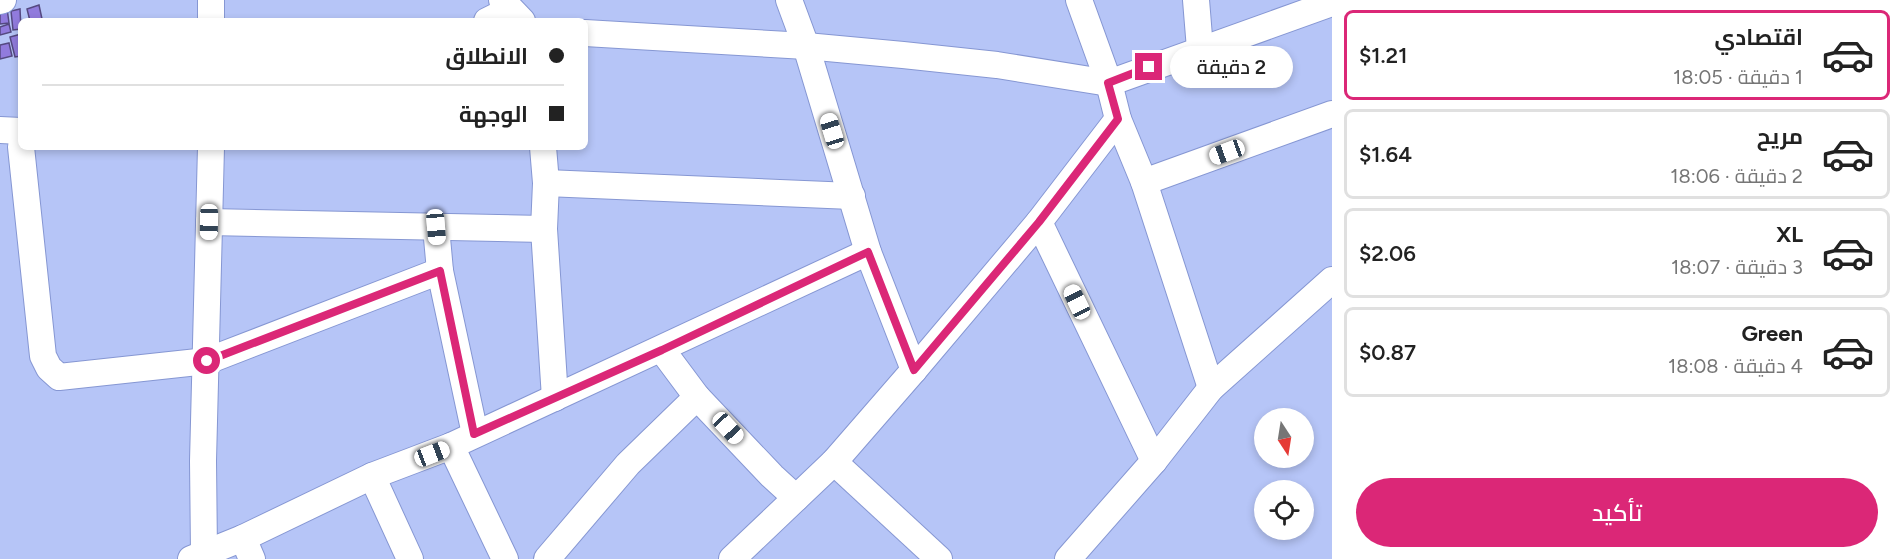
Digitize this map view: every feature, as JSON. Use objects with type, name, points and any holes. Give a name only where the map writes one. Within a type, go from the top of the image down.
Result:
[{"type":"street","points":[[211,0],[211,18]]},
{"type":"street","points":[[789,0],[806,45],[868,252],[914,370]]},
{"type":"street","points":[[1079,0],[1118,119],[1144,182],[1211,387]]},
{"type":"street","points":[[1196,0],[1200,49]]},
{"type":"street","points":[[588,33],[806,45],[997,65],[1108,83],[1332,3]]},
{"type":"street","points":[[1144,182],[1332,114]]},
{"type":"street","points":[[732,559],[834,462],[1039,222],[1118,119]]},
{"type":"street","points":[[19,150],[43,356],[49,368],[59,376],[207,361],[440,271]]},
{"type":"street","points":[[211,150],[207,361],[198,556],[248,549],[372,477],[452,446],[868,252]]},
{"type":"street","points":[[543,150],[546,183],[544,229],[555,398]]},
{"type":"street","points":[[546,183],[852,196]]},
{"type":"street","points":[[209,222],[544,229]]},
{"type":"street","points":[[1039,222],[1154,461]]},
{"type":"street","points":[[436,227],[440,271],[474,434]]},
{"type":"street","points":[[1068,559],[1154,461],[1211,387],[1332,280]]},
{"type":"street","points":[[662,350],[697,397],[796,498]]},
{"type":"street","points":[[546,559],[628,464],[697,397]]},
{"type":"street","points":[[452,446],[505,559]]},
{"type":"street","points":[[834,462],[939,559]]},
{"type":"street","points":[[372,477],[410,559]]},
{"type":"building","points":[[39,5],[42,18],[29,18],[27,9]]},
{"type":"building","points":[[7,8],[9,23],[0,24],[0,9]]},
{"type":"building","points":[[20,9],[18,29],[13,30],[11,11]]},
{"type":"building","points":[[9,24],[11,32],[0,35],[0,27]]},
{"type":"building","points":[[18,35],[18,56],[15,57],[10,37]]},
{"type":"building","points":[[9,43],[12,56],[0,59],[0,45]]},
{"type":"route","points":[[207,361],[440,271],[474,434],[662,350],[868,252],[914,370],[1039,222],[1118,119],[1108,83],[1149,67]]}]
